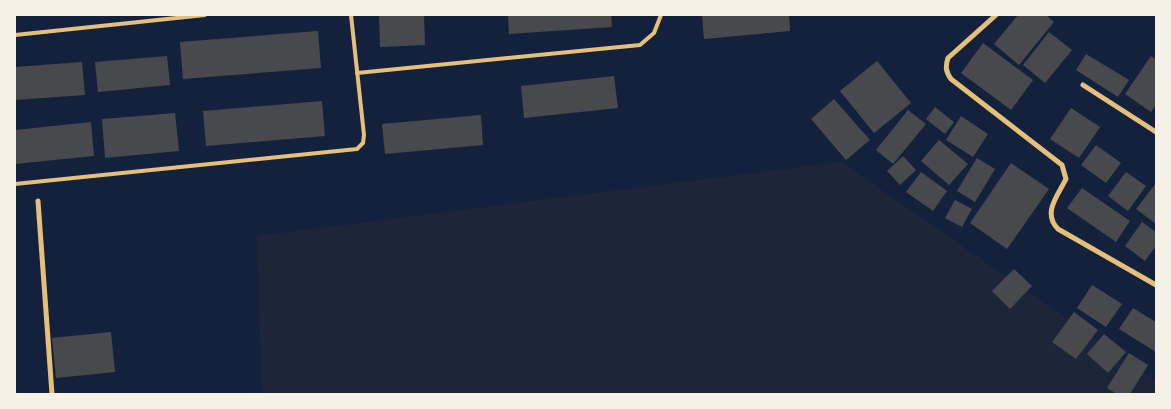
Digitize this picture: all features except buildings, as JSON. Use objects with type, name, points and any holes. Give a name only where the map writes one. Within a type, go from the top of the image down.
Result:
[{"type":"street","points":[[996,15],[948,58],[945,66],[947,74],[950,79],[1062,164],[1066,179],[1050,213],[1052,222],[1058,229],[1156,285]]},
{"type":"street","points":[[1083,85],[1156,132]]},
{"type":"street","points":[[38,201],[52,394]]},
{"type":"lane","points":[[15,35],[205,15]]},
{"type":"lane","points":[[15,184],[357,149],[363,144],[364,135],[352,15]]},
{"type":"lane","points":[[357,73],[640,46],[654,33],[661,15]]},
{"type":"shaded area","points":[[841,162],[1156,381],[1156,394],[262,394],[257,236]]}]
